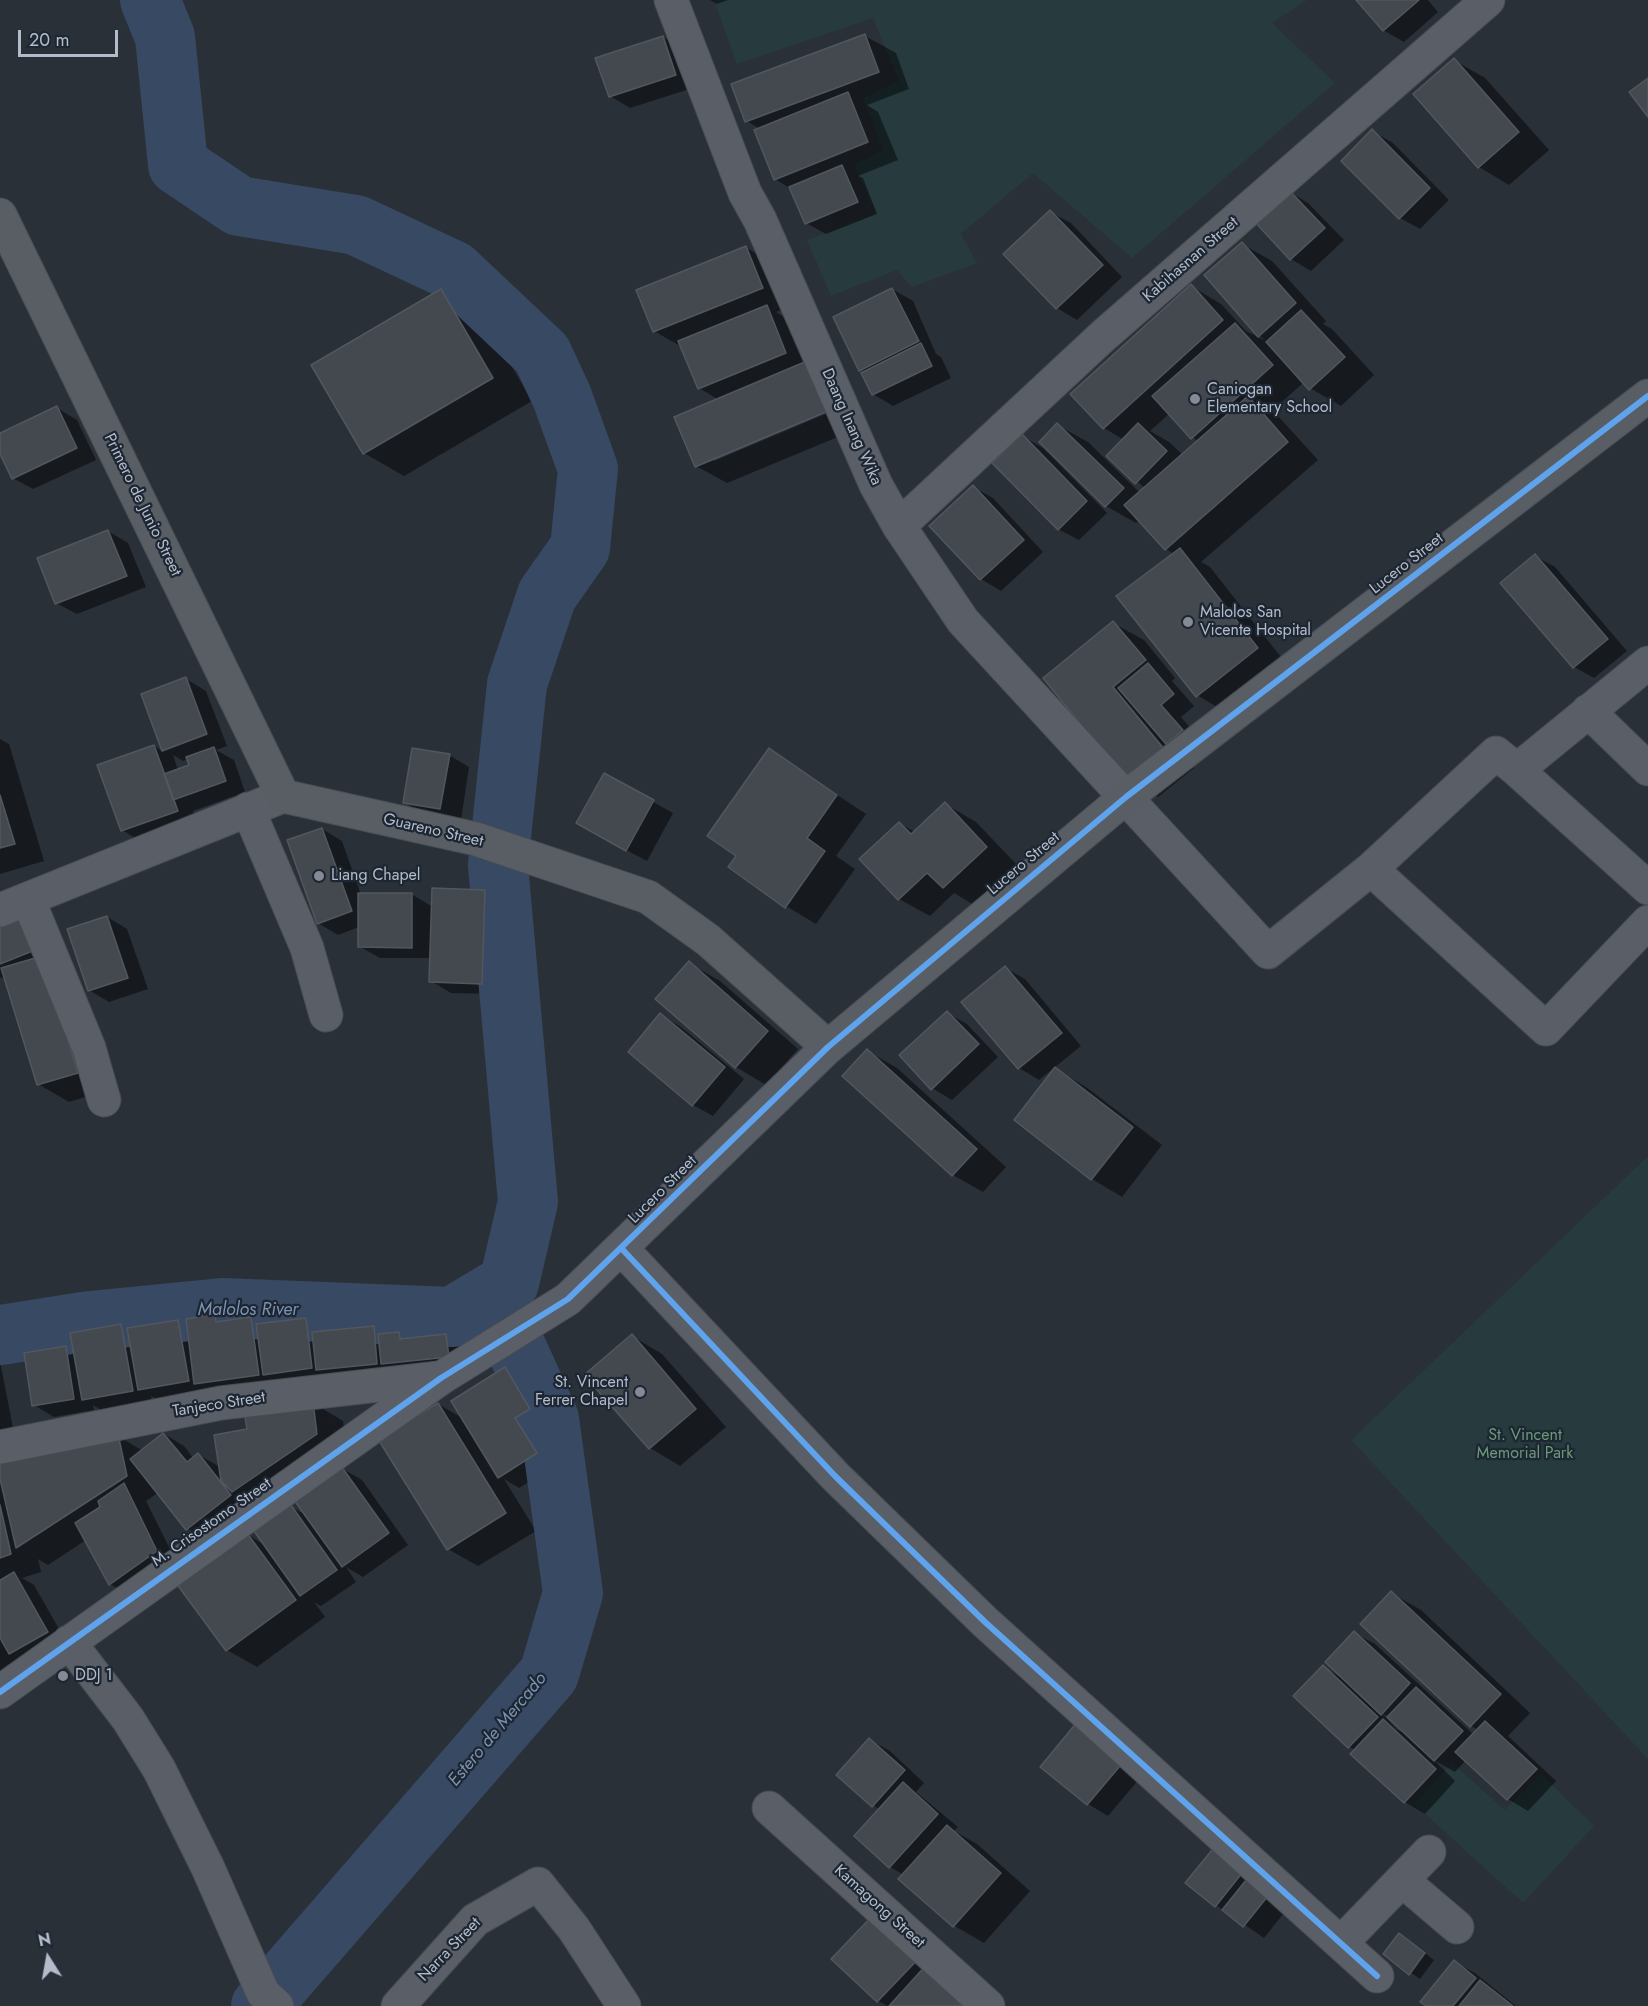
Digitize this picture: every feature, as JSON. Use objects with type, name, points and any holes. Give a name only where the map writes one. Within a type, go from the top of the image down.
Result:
[{"type":"street","name":"Daang Inang Wika","points":[[671,0],[745,193],[760,220],[876,485],[899,526],[963,621],[1268,952],[1371,869]]},
{"type":"street","name":"Kabihasnan Street","points":[[899,526],[1103,336],[1488,0]]},
{"type":"street","name":"Primero de Junio Street","points":[[0,215],[283,796]]},
{"type":"street","name":"Lucero Street","points":[[441,1378],[568,1299],[828,1047],[1125,797],[1648,396]]},
{"type":"street","points":[[1517,771],[1648,663]]},
{"type":"street","points":[[1588,711],[1648,768]]},
{"type":"street","points":[[1648,888],[1496,753],[1371,869],[1546,1029],[1648,922]]},
{"type":"street","points":[[104,1100],[89,1048],[14,904],[283,796]]},
{"type":"street","name":"Guareno Street","points":[[283,796],[476,840],[648,897],[708,940],[828,1047]]},
{"type":"street","points":[[249,809],[307,948],[326,1015]]},
{"type":"street","points":[[622,1249],[835,1476],[985,1622],[1377,1976]]},
{"type":"street","name":"Tanjeco Street","points":[[0,1448],[221,1403],[441,1378]]},
{"type":"street","name":"M. Crisostomo Street","points":[[0,1692],[441,1378]]},
{"type":"street","points":[[69,1642],[128,1719],[159,1769],[270,2000]]},
{"type":"street","name":"Kamagong Street","points":[[769,1808],[988,2006]]},
{"type":"street","points":[[1342,1942],[1429,1852]]},
{"type":"street","points":[[1403,1881],[1457,1927]]},
{"type":"street","name":"Narra Street","points":[[398,2006],[476,1920],[538,1884],[574,1929],[624,2006]]},
{"type":"green space","points":[[714,0],[1307,0],[1272,23],[1335,83],[1132,258],[1033,173],[961,234],[977,263],[912,287],[897,270],[831,296],[807,240],[876,213],[854,165],[883,150],[863,98],[899,81],[873,18],[737,64]]},
{"type":"green space","name":"St. Vincent Memorial Park","points":[[1648,1156],[1648,1759],[1351,1440]]},
{"type":"green space","points":[[1452,1763],[1505,1810],[1541,1774],[1594,1826],[1523,1903],[1414,1804]]},
{"type":"building","points":[[1356,0],[1419,0],[1383,31]]},
{"type":"building","points":[[865,34],[879,72],[745,122],[731,84]]},
{"type":"building","points":[[663,36],[676,75],[609,97],[595,58]]},
{"type":"building","points":[[1454,58],[1519,132],[1478,168],[1413,94]]},
{"type":"building","points":[[1648,78],[1648,117],[1629,92]]},
{"type":"building","points":[[848,92],[868,142],[774,180],[754,130]]},
{"type":"building","points":[[1372,129],[1430,188],[1399,219],[1341,161]]},
{"type":"building","points":[[842,165],[858,202],[805,224],[789,187]]},
{"type":"building","points":[[1288,189],[1325,228],[1290,260],[1254,221]]},
{"type":"building","points":[[1050,210],[1103,265],[1056,309],[1003,254]]},
{"type":"building","points":[[1242,242],[1296,303],[1258,337],[1204,275]]},
{"type":"building","points":[[746,246],[763,288],[653,332],[636,290]]},
{"type":"building","points":[[1191,284],[1223,320],[1103,429],[1070,394]]},
{"type":"building","points":[[892,288],[919,341],[859,371],[833,317]]},
{"type":"building","points":[[441,289],[493,378],[363,454],[311,365]]},
{"type":"building","points":[[767,305],[786,353],[698,389],[678,341]]},
{"type":"building","points":[[1301,310],[1345,357],[1309,390],[1266,342]]},
{"type":"building","points":[[1235,323],[1273,365],[1191,439],[1152,396]]},
{"type":"building","points":[[921,343],[932,366],[872,395],[861,373]]},
{"type":"building","points":[[807,361],[828,411],[695,467],[674,417]]},
{"type":"building","points":[[1248,396],[1288,442],[1165,550],[1124,505]]},
{"type":"building","points":[[57,406],[77,448],[12,479],[0,454],[0,433]]},
{"type":"building","points":[[1057,423],[1124,488],[1105,507],[1039,442]]},
{"type":"building","points":[[1138,423],[1167,451],[1135,484],[1106,456]]},
{"type":"building","points":[[1022,434],[1087,501],[1058,530],[992,463]]},
{"type":"building","points":[[973,485],[1024,540],[980,580],[929,526]]},
{"type":"building","points":[[108,530],[127,576],[55,604],[37,558]]},
{"type":"building","name":"Malolos San Vicente Hospital","points":[[1180,548],[1258,648],[1196,697],[1116,596]]},
{"type":"building","points":[[1535,554],[1608,639],[1573,668],[1500,583]]},
{"type":"building","points":[[1113,621],[1146,660],[1113,687],[1165,750],[1127,781],[1043,678]]},
{"type":"building","points":[[1148,663],[1174,694],[1161,705],[1183,730],[1166,744],[1118,688]]},
{"type":"building","points":[[186,677],[207,734],[162,751],[141,694]]},
{"type":"building","points":[[154,745],[178,811],[121,831],[97,765]]},
{"type":"building","points":[[214,747],[226,781],[173,800],[164,774],[189,765],[186,757]]},
{"type":"building","points":[[412,748],[450,754],[440,809],[403,803]]},
{"type":"building","points":[[769,748],[837,795],[807,838],[825,851],[785,908],[728,867],[736,856],[707,836]]},
{"type":"building","points":[[604,773],[654,800],[626,851],[576,823]]},
{"type":"building","points":[[0,795],[15,844],[0,848]]},
{"type":"building","points":[[945,802],[987,847],[943,888],[927,873],[898,900],[859,859],[899,822],[911,834]]},
{"type":"building","name":"Liang Chapel","points":[[322,828],[352,911],[317,924],[287,840]]},
{"type":"building","points":[[432,888],[485,890],[482,984],[429,982]]},
{"type":"building","points":[[358,893],[412,893],[412,948],[358,947]]},
{"type":"building","points":[[26,911],[40,948],[0,964],[0,922]]},
{"type":"building","points":[[107,916],[128,978],[88,991],[67,929]]},
{"type":"building","points":[[42,956],[78,1073],[37,1085],[1,968]]},
{"type":"building","points":[[689,961],[768,1031],[735,1068],[655,999]]},
{"type":"building","points":[[1005,966],[1062,1033],[1018,1069],[961,1002]]},
{"type":"building","points":[[947,1011],[979,1044],[931,1090],[899,1055]]},
{"type":"building","points":[[660,1013],[725,1067],[692,1106],[628,1052]]},
{"type":"building","points":[[867,1049],[977,1149],[952,1176],[842,1076]]},
{"type":"building","points":[[1055,1067],[1133,1127],[1091,1180],[1014,1120]]},
{"type":"building","points":[[215,1314],[216,1322],[251,1317],[259,1375],[194,1384],[186,1319]]},
{"type":"building","points":[[306,1318],[312,1368],[263,1375],[256,1324]]},
{"type":"building","points":[[178,1320],[189,1381],[138,1390],[127,1328]]},
{"type":"building","points":[[121,1324],[133,1391],[82,1400],[70,1333]]},
{"type":"building","points":[[374,1326],[377,1364],[316,1370],[312,1332]]},
{"type":"building","points":[[399,1332],[400,1339],[446,1334],[449,1357],[381,1364],[378,1334]]},
{"type":"building","name":"St. Vincent Ferrer Chapel","points":[[632,1334],[696,1409],[649,1449],[584,1375]]},
{"type":"building","points":[[66,1346],[74,1399],[32,1406],[24,1353]]},
{"type":"building","points":[[505,1367],[530,1409],[515,1418],[537,1453],[498,1478],[451,1401]]},
{"type":"building","points":[[313,1402],[317,1434],[232,1492],[221,1481],[214,1435],[247,1429],[244,1411]]},
{"type":"building","points":[[438,1403],[506,1513],[447,1550],[378,1439]]},
{"type":"building","points":[[163,1433],[187,1462],[198,1453],[231,1495],[186,1530],[130,1459]]},
{"type":"building","points":[[118,1434],[127,1476],[16,1548],[0,1479],[0,1455]]},
{"type":"building","points":[[341,1466],[389,1533],[342,1567],[294,1500]]},
{"type":"building","points":[[124,1483],[157,1551],[109,1585],[75,1523],[100,1507],[98,1501]]},
{"type":"building","points":[[0,1505],[11,1554],[0,1558]]},
{"type":"building","points":[[291,1505],[337,1570],[300,1596],[254,1531]]},
{"type":"building","points":[[247,1533],[296,1600],[226,1651],[176,1583]]},
{"type":"building","points":[[14,1572],[48,1632],[9,1654],[0,1638],[0,1580]]},
{"type":"building","points":[[1391,1591],[1501,1694],[1470,1727],[1360,1624]]},
{"type":"building","points":[[1354,1631],[1410,1683],[1381,1715],[1325,1662]]},
{"type":"building","points":[[1323,1665],[1378,1717],[1348,1748],[1293,1696]]},
{"type":"building","points":[[1416,1687],[1463,1731],[1434,1761],[1387,1717]]},
{"type":"building","points":[[1383,1719],[1436,1769],[1404,1803],[1350,1754]]},
{"type":"building","points":[[1078,1721],[1125,1760],[1087,1805],[1040,1767]]},
{"type":"building","points":[[1485,1721],[1537,1769],[1507,1800],[1455,1752]]},
{"type":"building","points":[[869,1738],[905,1770],[872,1807],[836,1775]]},
{"type":"building","points":[[903,1782],[938,1814],[889,1868],[854,1836]]},
{"type":"building","points":[[947,1825],[1001,1873],[953,1927],[898,1879]]},
{"type":"building","points":[[1221,1839],[1250,1863],[1215,1907],[1185,1883]]},
{"type":"building","points":[[1255,1869],[1276,1886],[1243,1927],[1222,1910]]},
{"type":"building","points":[[877,1911],[923,1954],[877,2002],[831,1959]]},
{"type":"building","points":[[1399,1933],[1425,1953],[1409,1975],[1383,1954]]},
{"type":"building","points":[[1454,1960],[1476,1978],[1453,2006],[1426,2006],[1420,2002]]},
{"type":"building","points":[[929,1962],[975,2006],[889,2006]]},
{"type":"building","points":[[1480,1980],[1513,2006],[1459,2006]]},
{"type":"waterway","name":"Malolos River","points":[[0,1335],[90,1321],[222,1308],[452,1317],[509,1283],[528,1202],[498,865],[517,684],[547,595],[580,548],[588,469],[562,397],[542,354],[454,271],[356,225],[239,206],[178,165],[165,37],[150,0]]},
{"type":"waterway","name":"Estero de Mercado","points":[[261,2006],[549,1674],[573,1593],[549,1419],[492,1295]]},
{"type":"cycle path","points":[[0,1692],[441,1378],[568,1299],[828,1047],[1126,797],[1648,396]]},
{"type":"cycle path","points":[[622,1249],[835,1476],[985,1622],[1377,1976]]},
{"type":"place","name":"Caniogan Elementary School","points":[[1195,399]]},
{"type":"place","name":"Malolos San Vicente Hospital","points":[[1188,622]]},
{"type":"place","name":"Liang Chapel","points":[[319,876]]},
{"type":"place","name":"St. Vincent Ferrer Chapel","points":[[640,1392]]},
{"type":"place","name":"DDJ 1","points":[[63,1676]]}]
